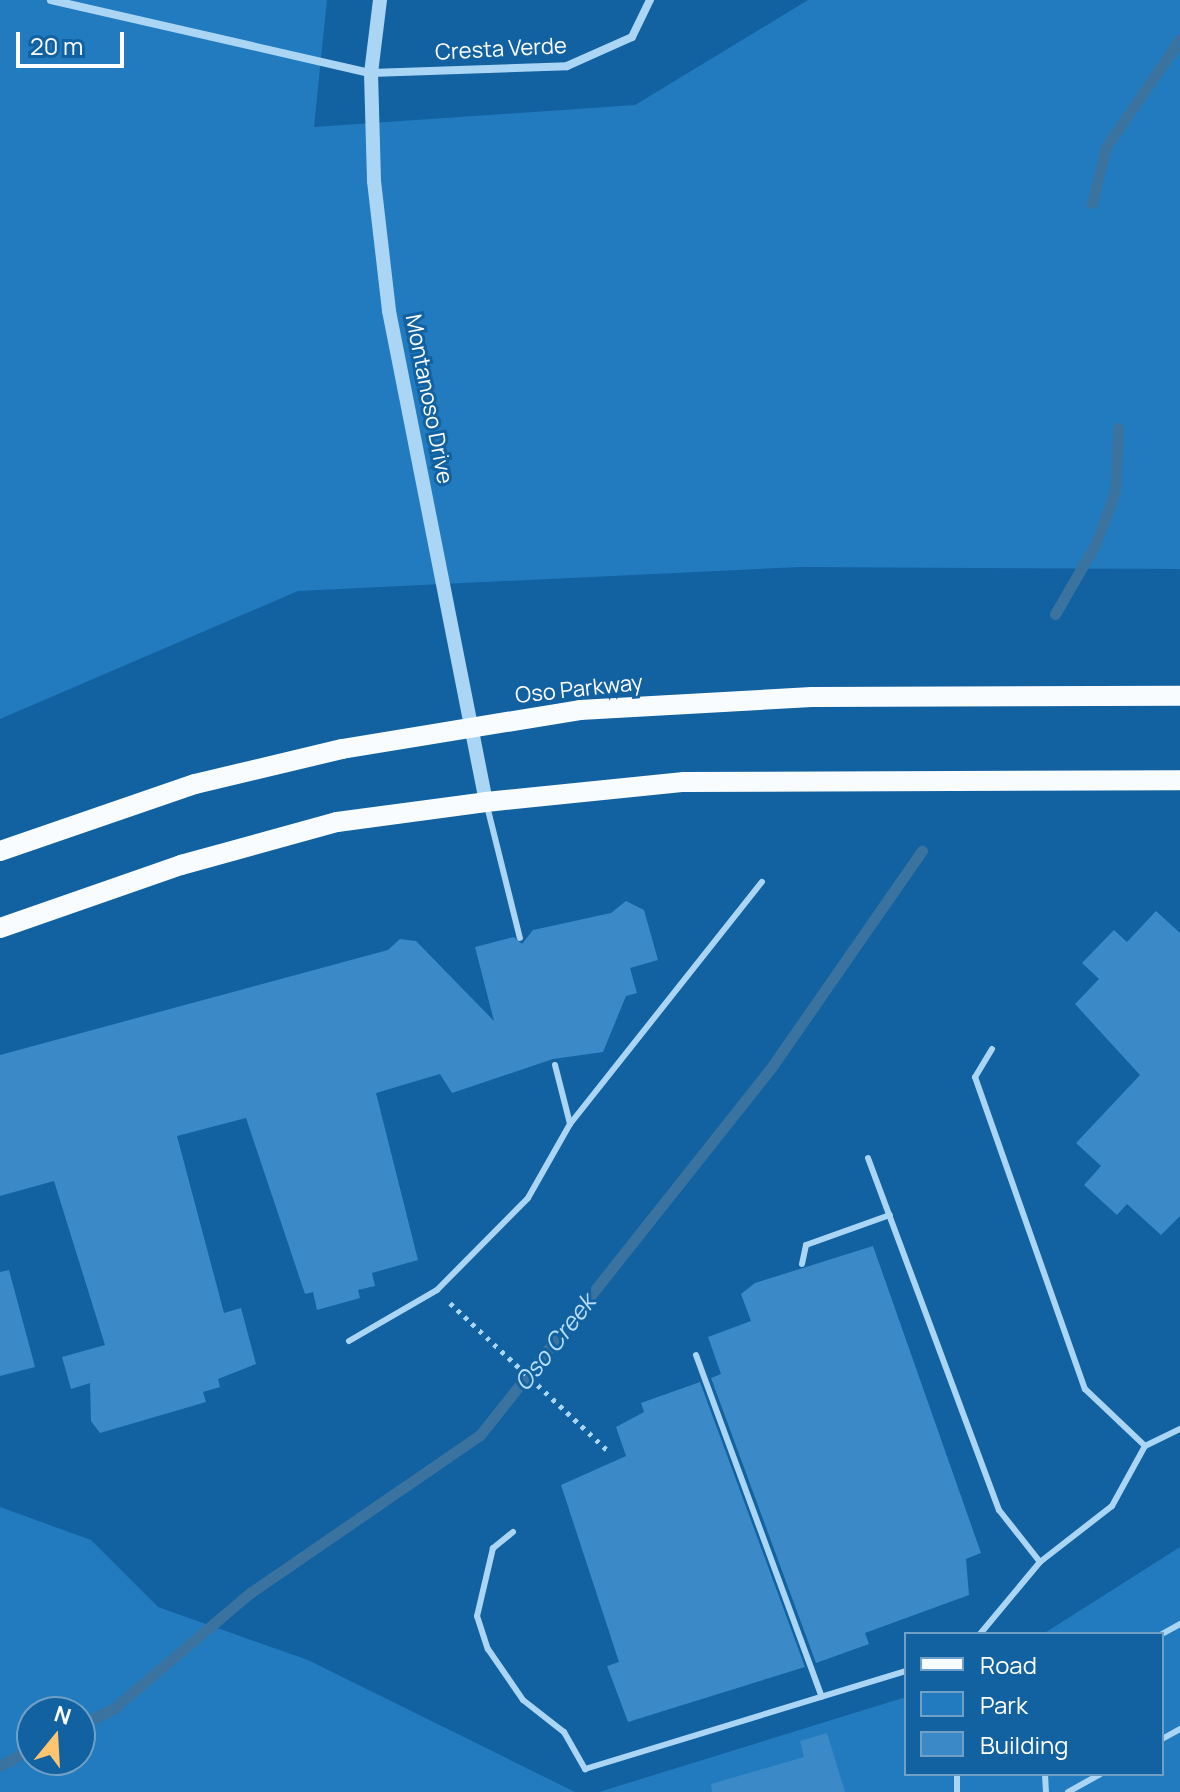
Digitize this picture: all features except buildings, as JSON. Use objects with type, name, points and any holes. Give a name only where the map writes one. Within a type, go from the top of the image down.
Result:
[{"type":"main road","name":"Oso Parkway","points":[[0,851],[195,784],[474,724],[812,697],[1180,696]]},
{"type":"main road","points":[[0,928],[181,865],[337,822],[486,802],[684,782],[1180,780]]},
{"type":"street","name":"Cresta Verde","points":[[51,0],[371,73],[567,66],[632,37],[650,0]]},
{"type":"street","name":"Montanoso Drive","points":[[380,0],[371,73],[389,311],[474,724],[486,802]]},
{"type":"lane","points":[[486,802],[520,938]]},
{"type":"lane","points":[[349,1341],[437,1290],[528,1198],[570,1124],[762,882]]},
{"type":"lane","points":[[992,1049],[975,1077],[1085,1389],[1145,1446]]},
{"type":"lane","points":[[555,1065],[570,1124]]},
{"type":"lane","points":[[868,1158],[999,1510],[1040,1562]]},
{"type":"lane","points":[[802,1264],[806,1245],[890,1215]]},
{"type":"lane","points":[[696,1355],[822,1697]]},
{"type":"lane","points":[[982,1632],[1040,1562],[1112,1506],[1145,1446],[1180,1429]]},
{"type":"lane","points":[[513,1532],[493,1548],[477,1616],[488,1649],[523,1700],[564,1732],[585,1769],[904,1672]]},
{"type":"lane","points":[[1068,1792],[1096,1776]]},
{"type":"path","points":[[437,1290],[607,1450]]},
{"type":"green space","points":[[0,0],[327,0],[314,127],[635,105],[808,0],[1180,0],[1180,569],[800,567],[298,591],[0,719]]},
{"type":"green space","points":[[0,1507],[91,1540],[158,1607],[308,1660],[575,1792],[0,1792]]},
{"type":"green space","points":[[1180,1547],[1180,1792],[599,1792],[904,1698],[904,1776],[1164,1776],[1164,1632],[1046,1632]]},
{"type":"waterway","name":"Oso Creek","points":[[1092,203],[1106,147],[1180,39]]},
{"type":"waterway","name":"Oso Creek","points":[[1055,614],[1095,545],[1115,492],[1118,428]]},
{"type":"waterway","name":"Oso Creek","points":[[96,1717],[113,1709],[250,1593],[480,1435],[773,1065],[922,851]]},
{"type":"waterway","name":"Oso Creek","points":[[0,1766],[16,1757]]}]
